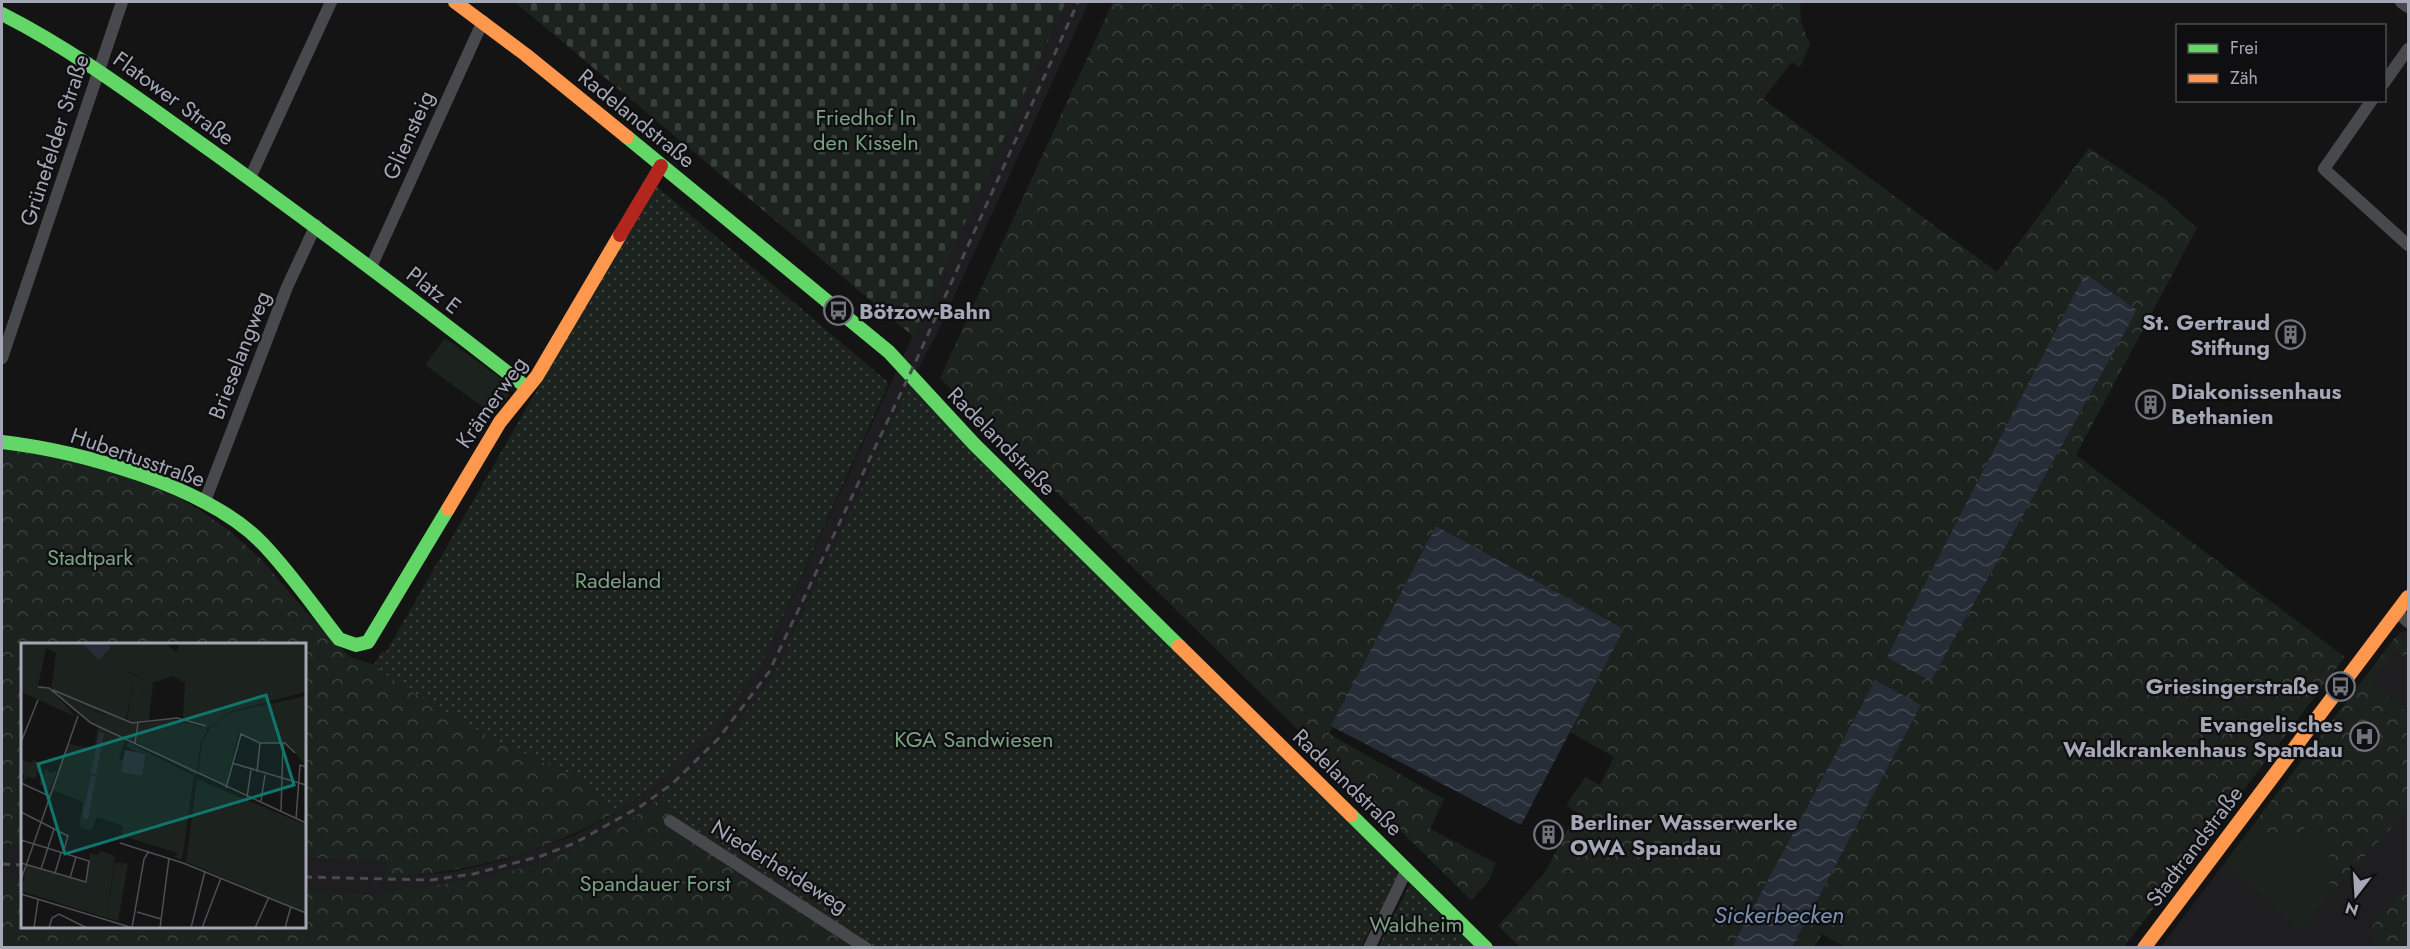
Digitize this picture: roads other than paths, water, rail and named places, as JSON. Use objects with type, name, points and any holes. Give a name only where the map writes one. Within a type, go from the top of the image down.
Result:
[{"type":"street","name":"Grünefelder Straße","points":[[2,358],[122,2]]},
{"type":"street","points":[[250,178],[331,2]]},
{"type":"street","name":"Radelandstraße","points":[[455,2],[483,21],[889,352],[944,415],[1486,948]]},
{"type":"street","points":[[2401,2],[2409,7]]},
{"type":"street","name":"Flatower Straße","points":[[2,14],[34,29],[99,70],[316,225]]},
{"type":"street","name":"Gliensteig","points":[[371,267],[483,21]]},
{"type":"street","points":[[2386,82],[2409,49]]},
{"type":"street","points":[[2371,102],[2324,169],[2409,245]]},
{"type":"street","name":"Krämerweg","points":[[344,643],[356,645],[368,642],[433,537],[475,462],[526,387],[537,376],[661,166]]},
{"type":"street","name":"Platz E","points":[[316,225],[526,387]]},
{"type":"street","name":"Brieselangweg","points":[[205,501],[287,287],[316,225]]},
{"type":"street","name":"Hubertusstraße","points":[[2,442],[37,446],[112,465],[205,501],[261,542],[344,643]]},
{"type":"street","points":[[2405,604],[2409,622]]},
{"type":"street","name":"Stadtrandstraße","points":[[2144,948],[2405,604]]},
{"type":"street","name":"Niederheideweg","points":[[670,821],[866,948]]},
{"type":"street","points":[[1369,948],[1407,869]]},
{"type":"water","points":[[2085,274],[2137,310],[1931,681],[1887,657]]},
{"type":"water","points":[[1436,526],[1624,629],[1521,825],[1331,726]]},
{"type":"water","name":"Sickerbecken","points":[[1875,680],[1921,705],[1792,947],[1732,947]]},
{"type":"railway","points":[[306,877],[431,880],[473,874],[541,856],[575,843],[641,806],[672,784],[718,739],[769,672],[915,363],[1078,2]]},
{"type":"railway","points":[[2,864],[21,865]]},
{"type":"place","name":"Bötzow-Bahn","points":[[838,311]]},
{"type":"place","name":"St. Gertraud Stiftung","points":[[2291,335]]},
{"type":"place","name":"Diakonissenhaus Bethanien","points":[[2150,404]]},
{"type":"place","name":"Griesingerstraße","points":[[2340,686]]},
{"type":"place","name":"Evangelisches Waldkrankenhaus Spandau","points":[[2364,737]]},
{"type":"place","name":"Berliner Wasserwerke OWA Spandau","points":[[1549,835]]},
{"type":"park label","name":"Friedhof In den Kisseln","points":[[866,130]]},
{"type":"park label","name":"Stadtpark","points":[[90,557]]},
{"type":"park label","name":"Radeland","points":[[618,580]]},
{"type":"park label","name":"KGA Sandwiesen","points":[[974,739]]},
{"type":"park label","name":"Spandauer Forst","points":[[655,883]]},
{"type":"park label","name":"Waldheim","points":[[1416,924]]}]
